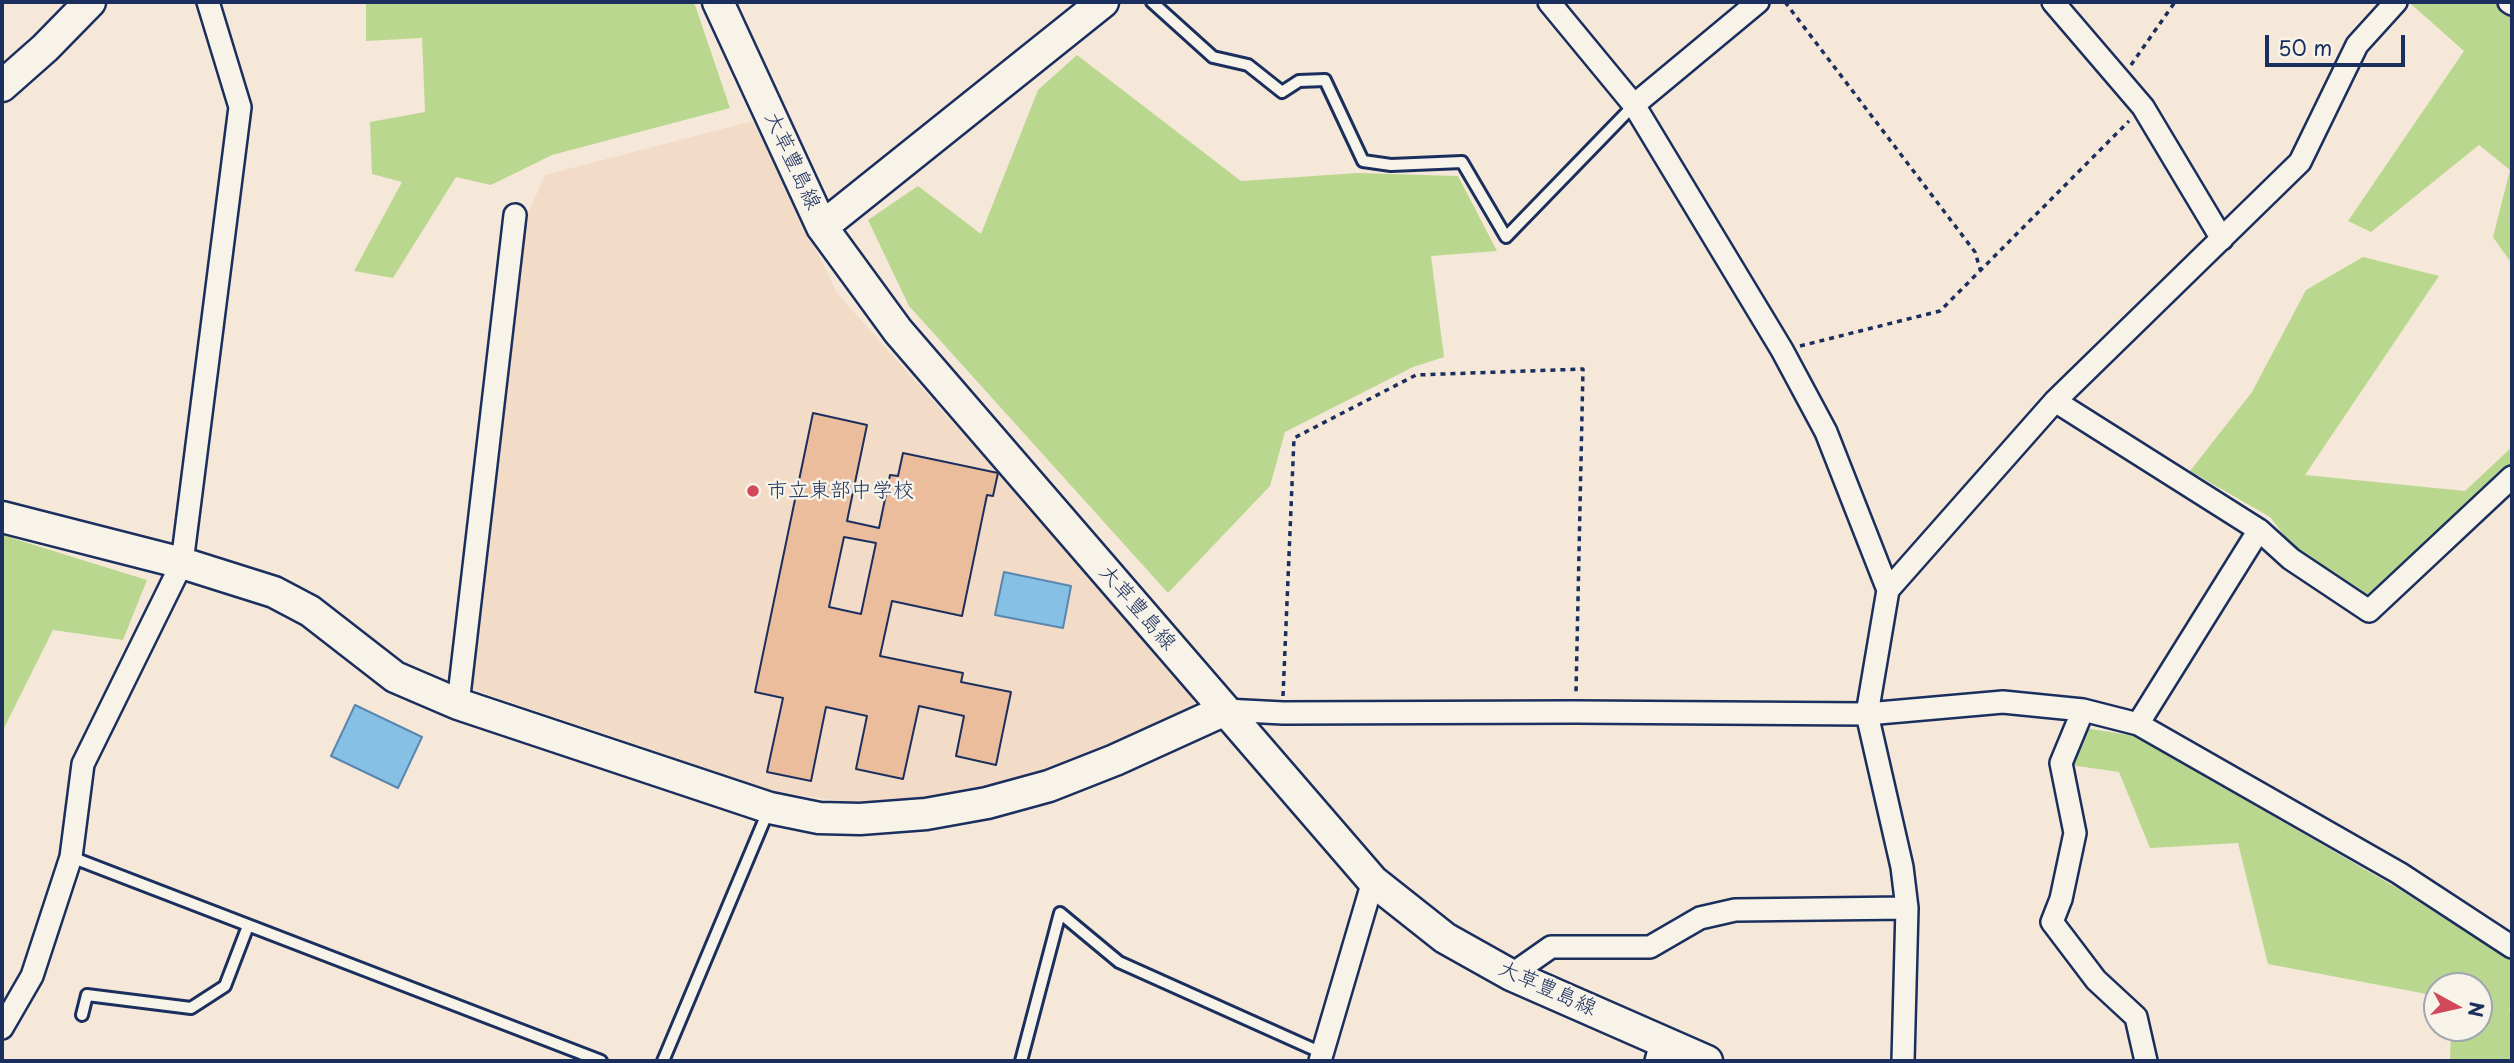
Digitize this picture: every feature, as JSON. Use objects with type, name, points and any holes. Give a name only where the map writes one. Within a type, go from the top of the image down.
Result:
[{"type":"street","points":[[2,86],[46,48],[90,2]]},
{"type":"street","points":[[2,1028],[32,976],[71,857],[83,764],[182,563],[240,107],[208,2]]},
{"type":"street","name":"大草豊島線","points":[[718,2],[822,227],[898,331],[1373,881],[1446,938],[1511,975],[1659,1050],[1707,1061]]},
{"type":"street","points":[[822,227],[1103,2]]},
{"type":"street","points":[[1549,2],[1634,105],[1782,350],[1826,432],[1888,590],[1867,714],[1902,867],[1907,908],[1903,1061]]},
{"type":"street","points":[[1634,105],[1758,2]]},
{"type":"street","points":[[2053,2],[2143,107],[2222,239]]},
{"type":"street","points":[[1888,590],[2056,401],[2300,162],[2357,45],[2396,2]]},
{"type":"street","points":[[458,704],[515,215]]},
{"type":"street","points":[[2056,401],[2259,530],[2291,559],[2370,611],[2512,477]]},
{"type":"street","points":[[2,517],[182,563],[274,592],[310,611],[395,677],[458,704],[770,808],[819,818],[860,819],[926,814],[987,803],[1049,786],[1115,760],[1225,710],[1283,713],[1867,714],[2003,702],[2083,710],[2138,724],[2399,873],[2512,947]]},
{"type":"street","points":[[2138,724],[2259,530]]},
{"type":"street","points":[[2083,710],[2061,763],[2075,833],[2061,900],[2052,922],[2096,980],[2136,1017],[2146,1061]]},
{"type":"street","points":[[1321,1057],[1373,881]]},
{"type":"street","points":[[1511,975],[1551,947],[1650,947],[1700,918],[1735,910],[1907,908]]},
{"type":"lane","points":[[1152,2],[1213,57],[1248,65],[1282,92],[1298,81],[1325,80],[1363,161],[1391,165],[1462,162],[1506,237],[1634,105]]},
{"type":"lane","points":[[663,1061],[770,808]]},
{"type":"lane","points":[[71,857],[601,1061]]},
{"type":"lane","points":[[1021,1061],[1060,913],[1119,962],[1321,1057]]},
{"type":"lane","points":[[82,1015],[87,995],[191,1008],[225,986],[248,926]]},
{"type":"path","points":[[1784,2],[1975,252],[1980,269]]},
{"type":"path","points":[[2120,82],[2175,2]]},
{"type":"path","points":[[1782,350],[1940,311],[2143,107]]},
{"type":"path","points":[[1283,713],[1294,438],[1416,375],[1583,369],[1575,712]]},
{"type":"shaded area","name":"市立東部中学校","points":[[753,121],[837,293],[1191,690],[1195,708],[1104,754],[981,792],[860,804],[773,791],[469,688],[527,216],[545,175]]},
{"type":"green space","points":[[366,2],[694,2],[730,108],[552,155],[491,185],[456,177],[393,278],[354,271],[402,182],[372,174],[370,122],[425,112],[422,38],[366,41]]},
{"type":"green space","points":[[2492,2],[2512,16],[2512,264],[2493,237],[2510,170],[2479,145],[2371,232],[2348,221],[2464,51],[2411,4]]},
{"type":"green space","points":[[1077,55],[1241,181],[1357,173],[1458,176],[1497,251],[1431,256],[1444,357],[1413,367],[1285,432],[1270,486],[1168,593],[909,306],[868,220],[918,186],[981,234],[1038,90]]},
{"type":"green space","points":[[2363,257],[2439,276],[2305,475],[2465,491],[2512,447],[2512,464],[2369,598],[2295,550],[2270,517],[2190,471],[2252,392],[2306,290]]},
{"type":"green space","points":[[2,535],[147,580],[123,640],[53,630],[2,732]]},
{"type":"green space","points":[[2085,728],[2135,736],[2397,888],[2512,961],[2512,1004],[2509,1009],[2512,1012],[2512,1061],[2450,1061],[2451,1042],[2493,1042],[2493,972],[2423,972],[2423,993],[2268,964],[2238,843],[2150,848],[2119,772],[2070,765]]},
{"type":"water","points":[[1004,572],[1071,586],[1063,628],[995,615]]},
{"type":"water","points":[[355,705],[422,737],[398,788],[331,756]]},
{"type":"building","points":[[813,413],[867,425],[847,521],[879,528],[890,475],[898,476],[903,453],[998,473],[993,496],[987,495],[962,616],[892,601],[880,656],[963,673],[961,682],[1011,692],[996,765],[956,756],[964,716],[919,706],[903,779],[856,769],[867,716],[826,707],[811,781],[767,772],[783,698],[755,692]],"holes":[[[844,537],[876,543],[861,614],[829,607]]]},
{"type":"place","name":"市立東部中学校","points":[[753,491]]}]
